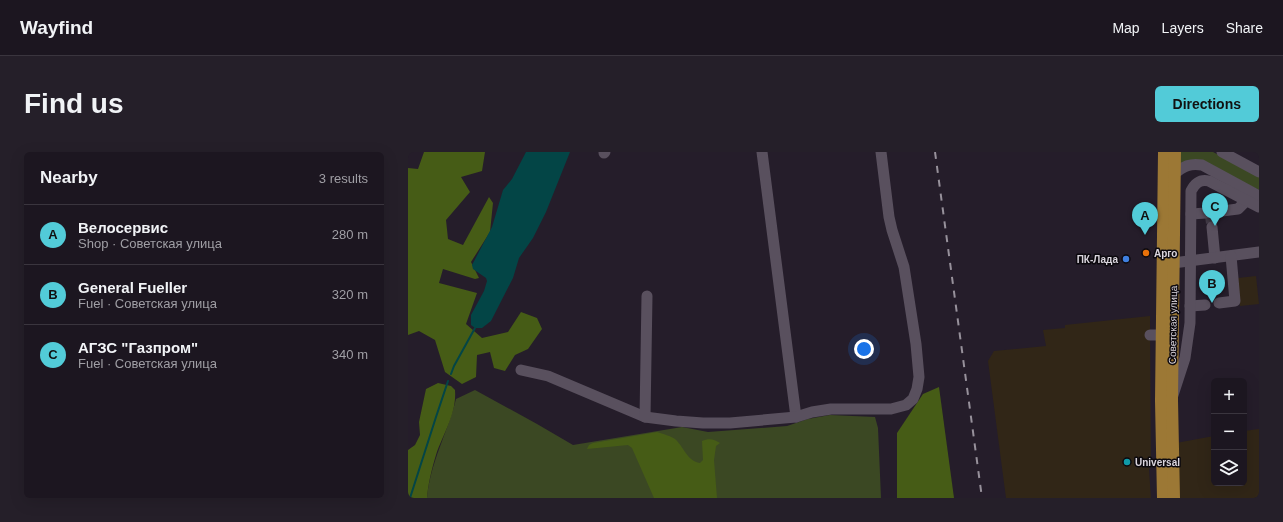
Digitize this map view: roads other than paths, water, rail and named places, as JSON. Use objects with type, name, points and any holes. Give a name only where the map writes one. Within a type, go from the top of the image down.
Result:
[{"type":"main road","name":"Советская улица","points":[[1163,498],[1172,370],[1156,335],[1164,152]]},
{"type":"main road","name":"Советская улица","points":[[1174,498],[1172,370],[1175,152]]},
{"type":"street","points":[[762,152],[796,417]]},
{"type":"street","points":[[521,370],[548,376],[644,417],[703,423],[730,423],[796,417],[812,412],[831,409],[901,408],[913,399],[917,389],[919,377],[916,344],[904,267],[889,217],[881,152]]},
{"type":"street","points":[[1222,152],[1259,172]]},
{"type":"street","points":[[1174,174],[1185,166],[1194,164],[1202,165],[1259,196]]},
{"type":"street","points":[[1172,370],[1188,338],[1192,191],[1197,183],[1201,181],[1209,181],[1259,207]]},
{"type":"street","points":[[1191,214],[1238,209],[1246,201]]},
{"type":"street","points":[[1212,227],[1215,258]]},
{"type":"street","points":[[1173,263],[1259,252]]},
{"type":"street","points":[[1218,303],[1235,301],[1231,256]]},
{"type":"street","points":[[644,417],[647,296]]},
{"type":"street","points":[[1190,306],[1205,305]]},
{"type":"waterway","points":[[451,374],[475,328]]},
{"type":"waterway","points":[[410,498],[448,381]]},
{"type":"tunnel","points":[[1210,212],[1212,227]]},
{"type":"railway","points":[[935,152],[982,498]]},
{"type":"place","name":"АГЗС \"Газпром\"","points":[[1215,226]]},
{"type":"place","name":"Велосервис","points":[[1145,235]]},
{"type":"place","name":"Арго","points":[[1146,253]]},
{"type":"place","name":"ПК-Лада","points":[[1126,259]]},
{"type":"place","name":"General Fueller","points":[[1212,303]]},
{"type":"place","name":"Universal","points":[[1127,462]]}]
